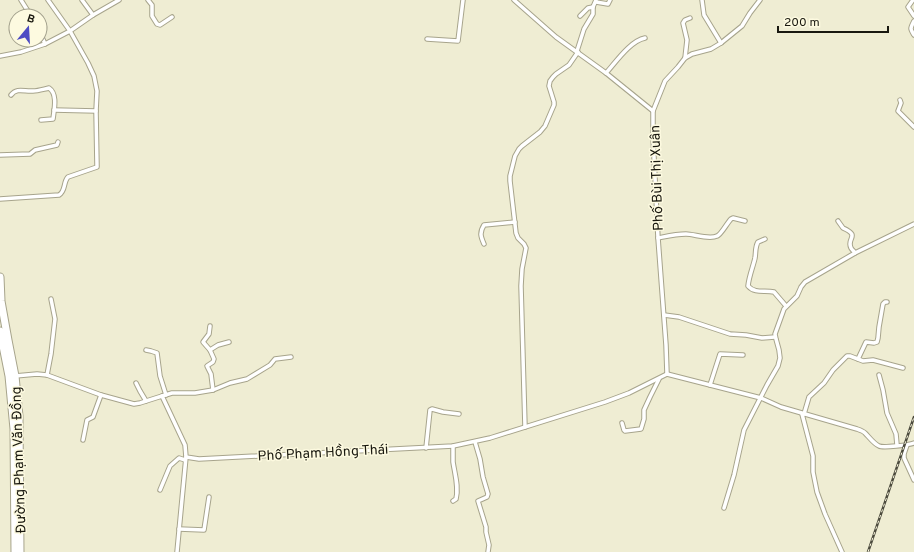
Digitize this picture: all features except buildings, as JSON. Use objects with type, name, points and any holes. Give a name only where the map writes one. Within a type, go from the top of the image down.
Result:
[{"type":"highway","name":"Đường Phạm Văn Đồng","points":[[0,278],[1,297],[8,340],[11,387],[17,429],[15,552]]},
{"type":"highway","name":"Đường Phạm Văn Đồng","points":[[0,331],[15,376],[20,552]]},
{"type":"street","points":[[0,199],[59,195],[63,192],[65,180],[68,177],[97,167],[98,165],[96,144],[97,92],[94,76],[70,31],[48,0]]},
{"type":"street","points":[[82,0],[93,15]]},
{"type":"street","points":[[48,42],[70,31],[93,15],[119,0]]},
{"type":"street","points":[[148,0],[152,5],[152,16],[157,24],[160,25],[172,17]]},
{"type":"street","points":[[428,39],[458,41],[463,0]]},
{"type":"street","name":"Phố Bùi Thị Xuân","points":[[514,0],[556,36],[606,73],[653,111],[658,238],[667,374]]},
{"type":"street","points":[[525,427],[521,286],[522,269],[526,248],[517,236],[510,176],[515,156],[519,149],[545,126],[554,105],[549,86],[552,77],[569,65],[577,52],[584,29],[593,14],[593,7],[596,1],[608,4],[610,0]]},
{"type":"street","points":[[702,0],[704,15],[721,43]]},
{"type":"street","points":[[653,111],[665,81],[685,58],[721,43],[742,26],[760,0]]},
{"type":"street","points":[[913,0],[908,7],[914,16]]},
{"type":"street","points":[[580,16],[587,9],[593,7]]},
{"type":"street","points":[[685,58],[687,40],[684,23],[685,20],[690,18]]},
{"type":"street","points":[[914,21],[911,26],[911,30],[914,35]]},
{"type":"street","points":[[606,73],[628,49],[641,39],[646,38]]},
{"type":"street","points":[[0,56],[33,48]]},
{"type":"street","points":[[11,95],[15,91],[31,91],[49,88],[54,94],[53,118],[52,120],[41,120]]},
{"type":"street","points":[[900,100],[901,103],[898,111],[914,127]]},
{"type":"street","points":[[54,110],[96,111]]},
{"type":"street","points":[[0,155],[30,154],[35,150],[57,145],[58,142]]},
{"type":"street","points":[[658,238],[673,234],[715,237],[730,219],[733,218],[745,221]]},
{"type":"street","points":[[838,221],[842,228],[850,231],[852,234],[850,244],[856,253]]},
{"type":"street","points":[[484,244],[481,233],[484,225],[515,222]]},
{"type":"street","points":[[724,508],[734,476],[743,434],[769,381],[776,371],[779,362],[779,350],[775,337],[776,330],[786,306],[797,296],[805,282],[856,253],[914,224]]},
{"type":"street","points":[[765,239],[758,242],[756,245],[755,257],[748,286],[749,288],[758,291],[774,292],[786,306]]},
{"type":"street","points":[[47,375],[55,319],[51,299]]},
{"type":"street","points":[[858,359],[866,342],[877,342],[883,304],[887,302]]},
{"type":"street","points":[[664,316],[679,317],[730,334],[762,338],[775,337]]},
{"type":"street","points":[[210,326],[209,334],[203,342],[210,350],[214,361],[207,366],[212,376],[213,390]]},
{"type":"street","points":[[210,350],[218,345],[229,342]]},
{"type":"street","points":[[146,350],[157,353],[164,396],[185,445],[186,458],[177,552]]},
{"type":"street","points":[[710,385],[720,354],[743,354]]},
{"type":"street","points":[[842,552],[817,492],[813,472],[813,456],[803,414],[809,397],[824,383],[838,365],[849,355],[863,361],[874,360],[903,368]]},
{"type":"street","points":[[15,376],[37,374],[47,375],[101,395],[134,404],[172,393],[213,390],[230,383],[247,379],[270,365],[275,359],[291,357]]},
{"type":"street","points":[[667,374],[761,398],[781,407],[864,432],[879,446],[885,447],[914,444]]},
{"type":"street","name":"Phố Phạm Hồng Thái","points":[[186,458],[199,459],[453,446],[490,438],[611,400],[629,393],[667,374]]},
{"type":"street","points":[[879,375],[887,413],[895,431],[897,445]]},
{"type":"street","points":[[622,423],[625,432],[641,429],[644,419],[644,410],[660,378]]},
{"type":"street","points":[[136,383],[146,401]]},
{"type":"street","points":[[83,440],[87,420],[93,417],[101,395]]},
{"type":"street","points":[[426,448],[430,410],[459,414]]},
{"type":"street","points":[[475,442],[480,459],[482,477],[488,494],[487,497],[478,501],[486,526],[489,545],[488,552]]},
{"type":"street","points":[[907,445],[904,458],[914,480]]},
{"type":"street","points":[[453,446],[457,490],[456,499],[453,501]]},
{"type":"street","points":[[160,490],[170,466],[179,458],[186,458]]},
{"type":"street","points":[[179,529],[204,530],[208,497]]},
{"type":"railway","points":[[868,552],[914,417]]}]
